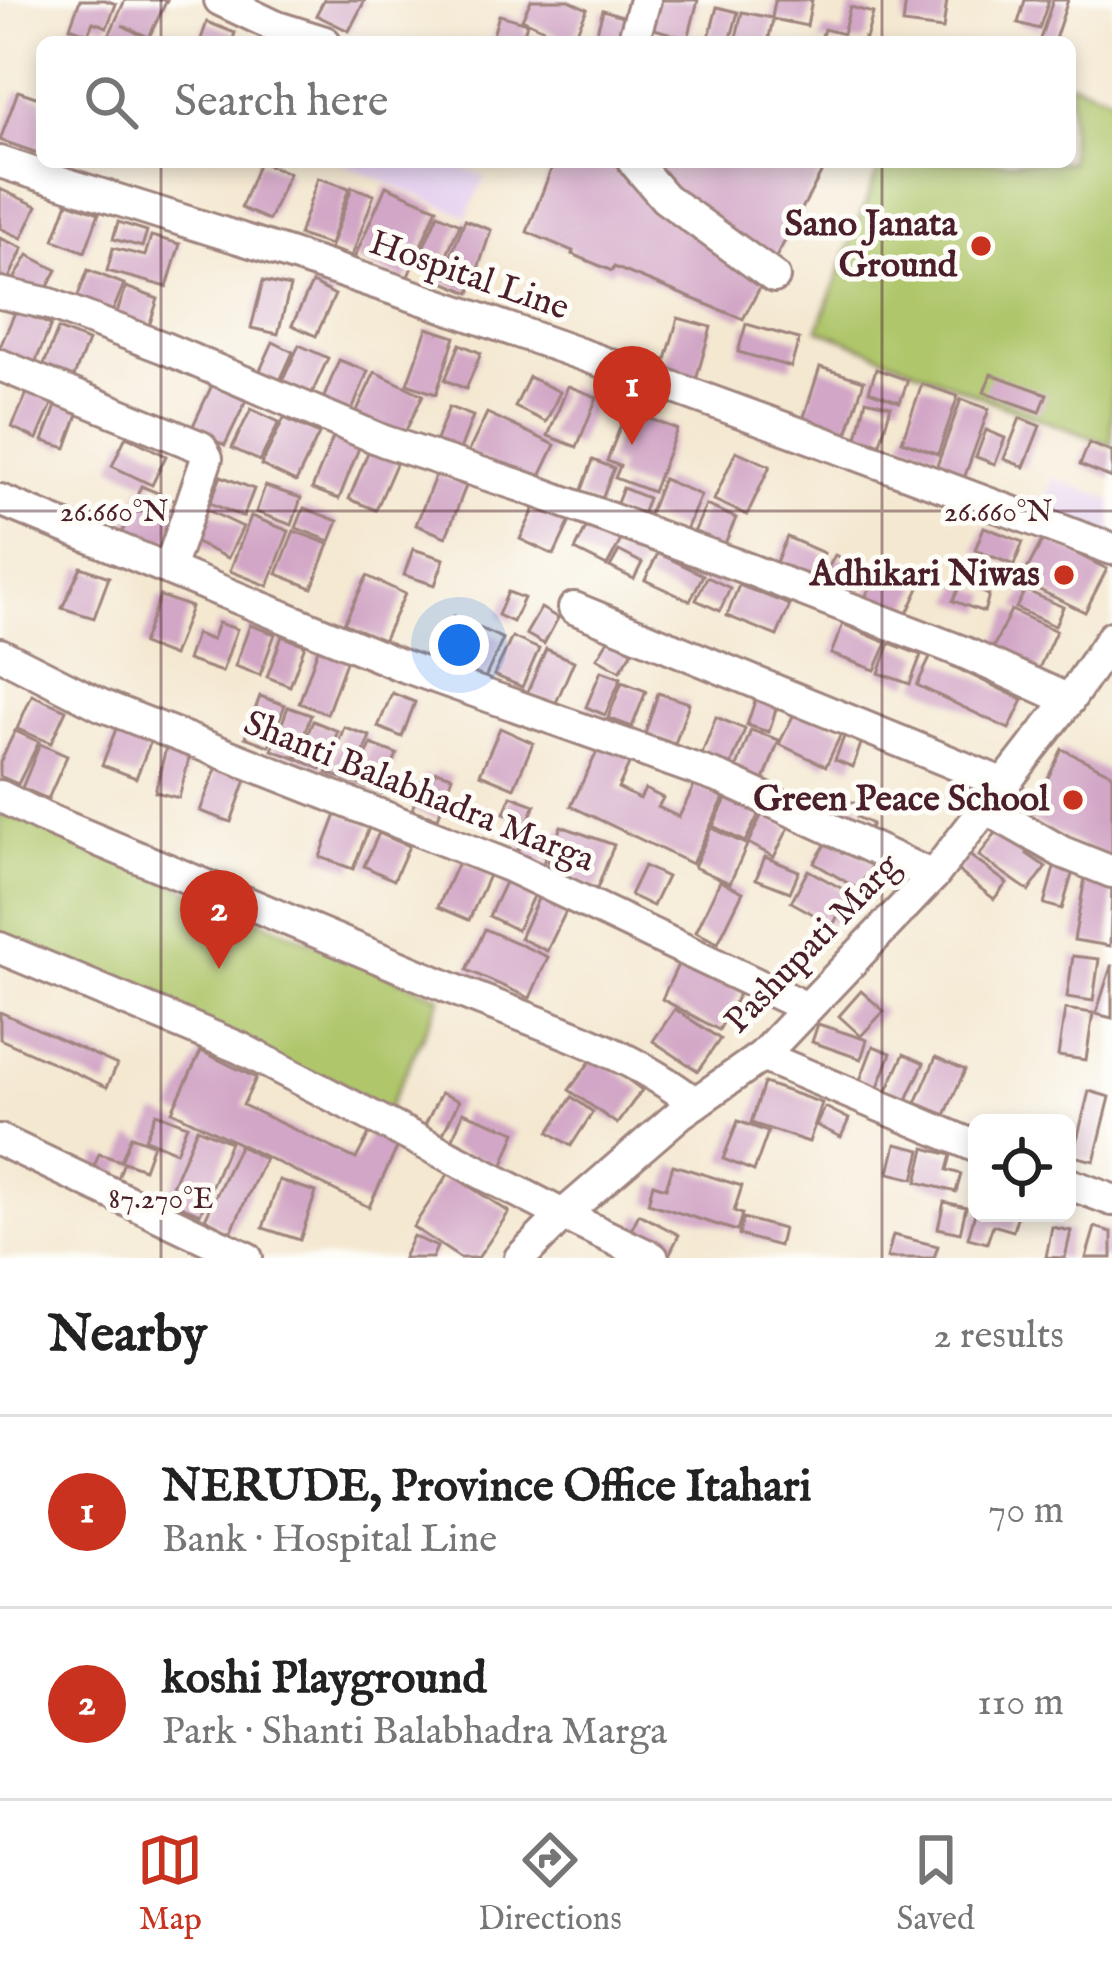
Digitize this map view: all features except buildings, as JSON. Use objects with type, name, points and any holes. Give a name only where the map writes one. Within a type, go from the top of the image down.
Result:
[{"type":"street","points":[[220,0],[306,36]]},
{"type":"street","points":[[635,36],[645,0]]},
{"type":"street","name":"Hospital Line","points":[[0,162],[269,248],[747,414],[1112,549]]},
{"type":"street","points":[[639,168],[664,198],[774,277]]},
{"type":"street","points":[[0,293],[50,304],[384,442],[521,486],[770,577],[963,652],[1069,700]]},
{"type":"street","points":[[0,365],[201,447],[207,458],[169,569]]},
{"type":"street","points":[[0,500],[398,664],[722,779],[933,876]]},
{"type":"street","points":[[574,608],[995,796],[1063,852],[1112,872]]},
{"type":"street","name":"Pashupati Marg","points":[[520,1258],[563,1215],[695,1103],[762,1056],[933,876],[1112,637]]},
{"type":"street","name":"Shanti Balabhadra Marga","points":[[0,654],[101,706],[509,866],[807,1008]]},
{"type":"street","points":[[0,796],[319,934],[615,1052],[695,1103]]},
{"type":"street","points":[[0,948],[239,1048],[653,1258]]},
{"type":"street","points":[[762,1056],[968,1143]]},
{"type":"street","points":[[0,1140],[247,1258]]},
{"type":"street","points":[[1076,1186],[1112,1200]]},
{"type":"shaded area","points":[[352,168],[463,168],[485,177],[467,216]]},
{"type":"shaded area","points":[[1054,478],[1112,500],[1112,544],[1039,515]]},
{"type":"green space","name":"Sano Janata Ground","points":[[1076,84],[1112,97],[1112,445],[818,329],[879,168],[1076,168]]},
{"type":"green space","points":[[0,810],[441,997],[386,1113],[0,941]]},
{"type":"place","name":"Sano Janata Ground","points":[[981,246]]},
{"type":"place","name":"NERUDE, Province Office Itahari","points":[[632,445]]},
{"type":"place","name":"Adhikari Niwas","points":[[1064,575]]},
{"type":"place","name":"Green Peace School","points":[[1073,800]]},
{"type":"place","name":"koshi Playground","points":[[219,969]]}]
